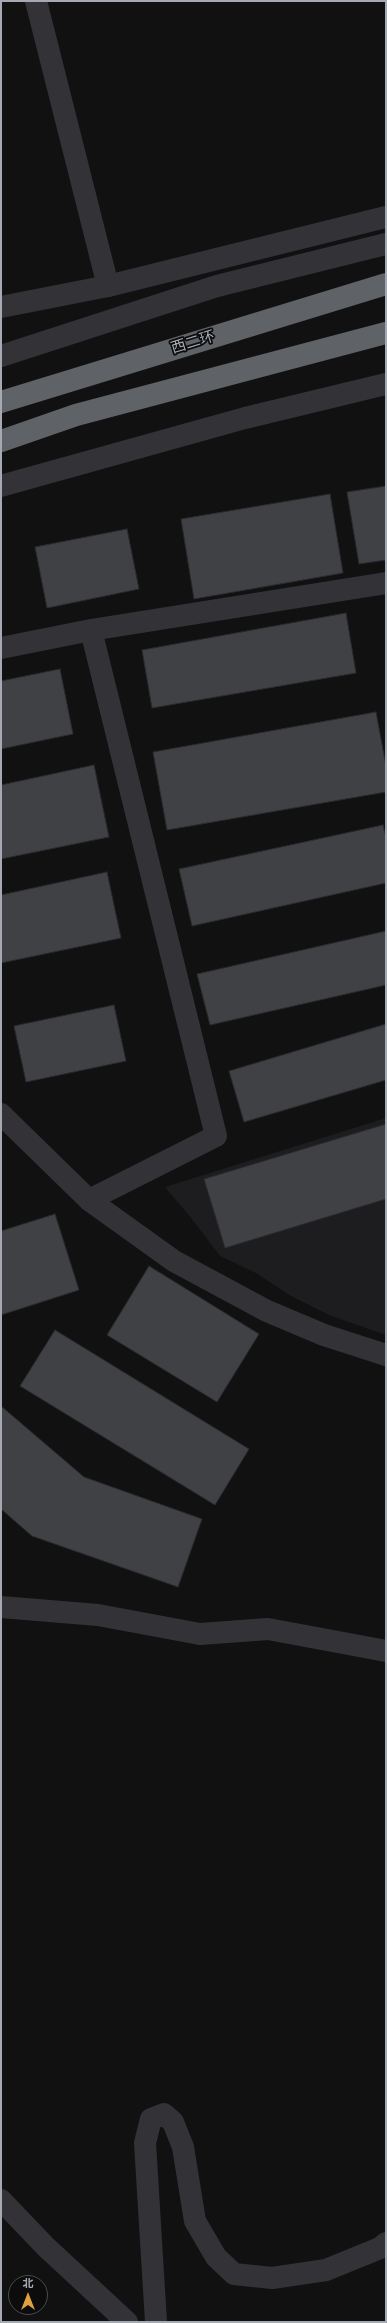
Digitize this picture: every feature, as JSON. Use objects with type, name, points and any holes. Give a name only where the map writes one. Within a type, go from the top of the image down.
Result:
[{"type":"highway","name":"西二环","points":[[1,402],[386,284]]},
{"type":"highway","points":[[1,441],[76,415],[386,333]]},
{"type":"street","points":[[36,1],[108,286]]},
{"type":"street","points":[[1,307],[108,286],[386,217]]},
{"type":"street","points":[[1,356],[217,286],[386,244]]},
{"type":"street","points":[[1,486],[245,418],[386,384]]},
{"type":"street","points":[[1,648],[91,630],[386,583]]},
{"type":"street","points":[[88,1200],[216,1136],[91,630]]},
{"type":"street","points":[[1,1114],[88,1200],[174,1261],[267,1311],[324,1335],[386,1355]]},
{"type":"street","points":[[1,1607],[98,1615],[200,1634],[268,1629],[386,1651]]},
{"type":"street","points":[[156,2322],[145,2143],[151,2119],[164,2114],[174,2122],[182,2147],[195,2222],[216,2257],[234,2274],[272,2278],[326,2270],[380,2248],[386,2243]]},
{"type":"street","points":[[1,2200],[46,2247],[127,2322]]},
{"type":"shaded area","points":[[386,1118],[386,1335],[329,1315],[291,1296],[256,1273],[220,1256],[165,1187]]},
{"type":"building","points":[[386,486],[386,560],[359,564],[347,492]]},
{"type":"building","points":[[330,494],[343,573],[194,599],[181,519]]},
{"type":"building","points":[[127,529],[139,589],[47,608],[35,547]]},
{"type":"building","points":[[346,613],[356,673],[152,708],[142,650]]},
{"type":"building","points":[[60,669],[73,734],[1,749],[1,681]]},
{"type":"building","points":[[376,712],[386,766],[386,792],[167,830],[153,752]]},
{"type":"building","points":[[94,765],[109,837],[1,859],[1,785]]},
{"type":"building","points":[[383,825],[386,837],[386,883],[192,926],[179,869]]},
{"type":"building","points":[[107,872],[121,938],[1,963],[1,895]]},
{"type":"building","points":[[386,931],[386,985],[210,1025],[197,974]]},
{"type":"building","points":[[114,1005],[126,1061],[26,1082],[14,1026]]},
{"type":"building","points":[[386,1024],[386,1080],[244,1122],[229,1071]]},
{"type":"building","points":[[386,1124],[386,1199],[225,1248],[204,1179]]},
{"type":"building","points":[[55,1214],[79,1290],[1,1315],[1,1231]]},
{"type":"building","points":[[149,1266],[259,1334],[217,1402],[107,1335]]},
{"type":"building","points":[[55,1330],[249,1449],[215,1505],[20,1386]]},
{"type":"building","points":[[1,1406],[84,1477],[202,1519],[178,1587],[32,1536],[1,1509]]}]
